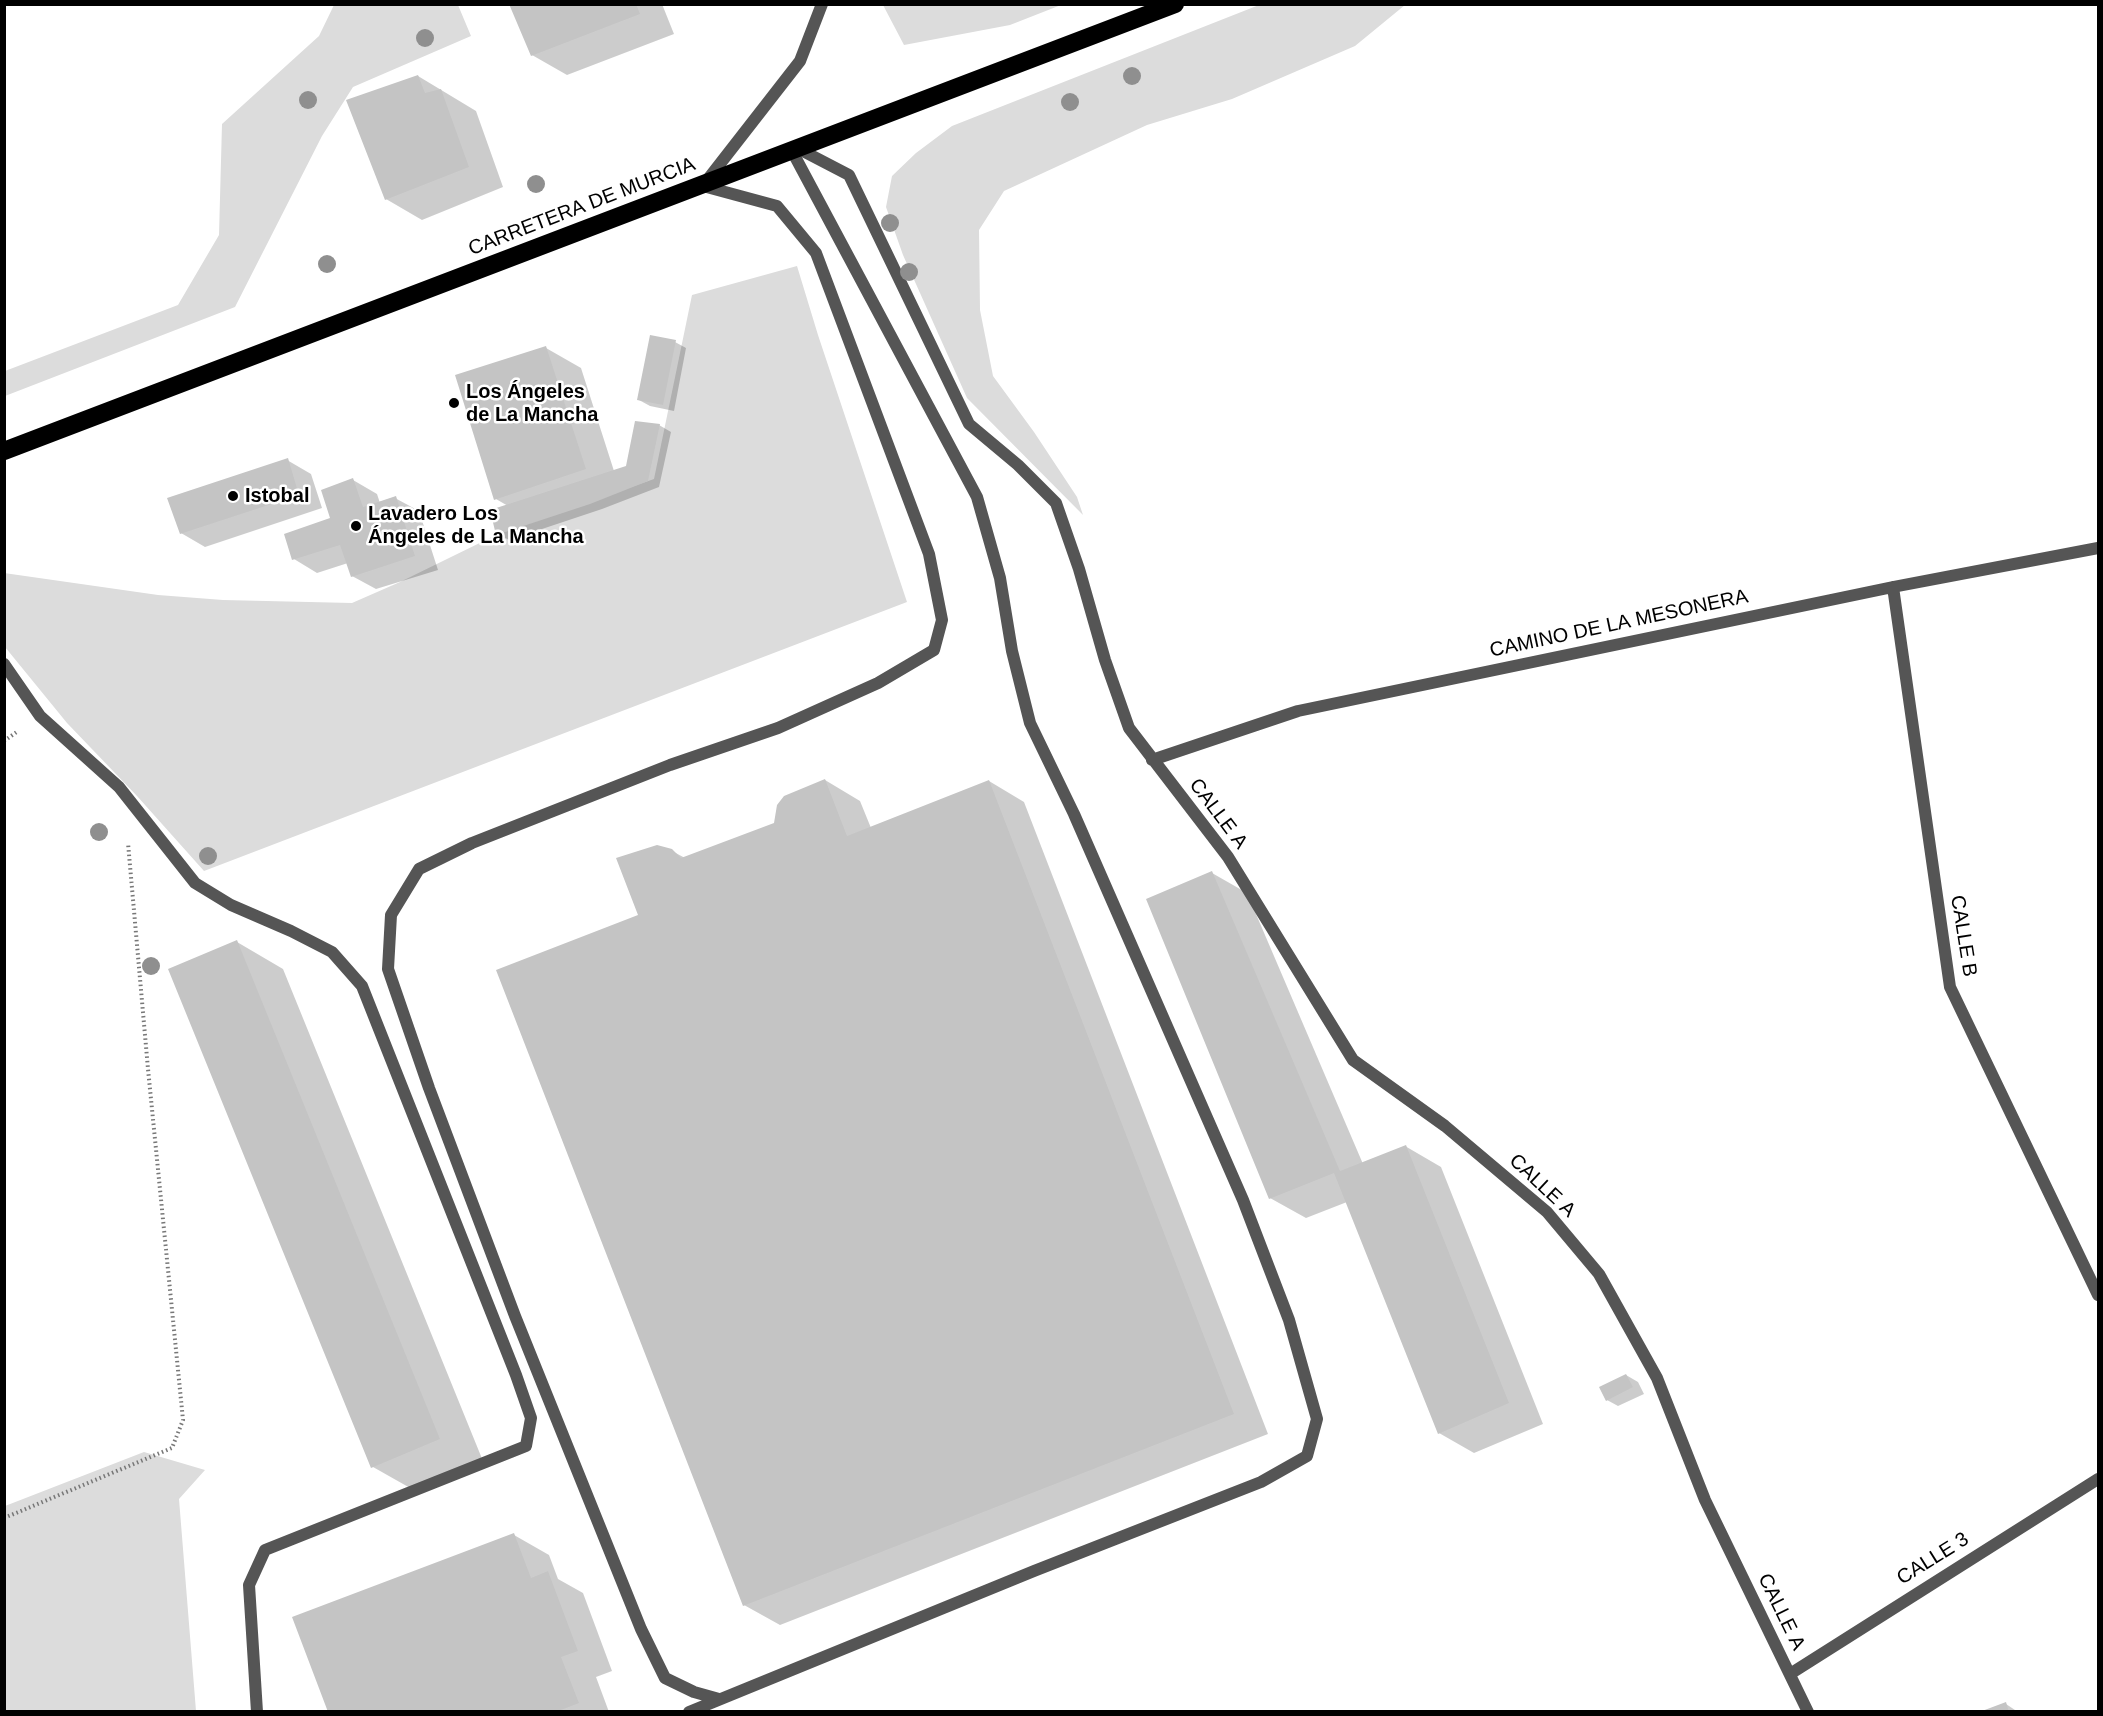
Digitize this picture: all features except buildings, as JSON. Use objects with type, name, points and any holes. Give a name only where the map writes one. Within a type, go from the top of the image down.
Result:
[{"type":"highway","name":"CARRETERA DE MURCIA","points":[[4,451],[1175,4]]},
{"type":"street","points":[[719,1699],[694,1692],[665,1678],[641,1629],[515,1316],[429,1088],[388,969],[391,915],[419,869],[472,843],[670,765],[778,728],[878,683],[934,650],[942,620],[929,554],[816,253],[777,206],[703,186],[800,61],[822,4]]},
{"type":"street","points":[[689,1712],[1034,1570],[1261,1482],[1307,1456],[1317,1419],[1289,1320],[1243,1200],[1074,814],[1030,723],[1011,651],[1000,578],[977,497],[796,150]]},
{"type":"street","name":"CALLE A","points":[[796,150],[849,175],[969,424],[1018,465],[1056,503],[1079,569],[1105,660],[1129,728],[1228,857],[1353,1060],[1445,1126],[1546,1212],[1599,1274],[1657,1378],[1705,1500],[1808,1712]]},
{"type":"street","name":"CAMINO DE LA MESONERA","points":[[1152,760],[1298,711],[1893,587],[2098,548]]},
{"type":"street","name":"CALLE B","points":[[1893,587],[1950,987],[2098,1295]]},
{"type":"street","points":[[4,664],[40,716],[119,788],[195,883],[231,905],[332,952],[362,986],[531,1418],[526,1446],[265,1550],[249,1585],[257,1712]]},
{"type":"street","name":"CALLE 3","points":[[1790,1674],[2098,1479]]},
{"type":"path","points":[[4,1518],[172,1448],[183,1420],[148,1069],[128,836]]},
{"type":"shaded area","points":[[334,5],[458,5],[471,36],[353,87],[322,136],[235,307],[5,396],[5,371],[178,305],[219,235],[222,124],[319,36]]},
{"type":"shaded area","points":[[883,5],[1061,5],[1010,25],[904,45]]},
{"type":"shaded area","points":[[1259,5],[1405,5],[1355,46],[1232,99],[1147,125],[1004,191],[979,230],[980,310],[993,376],[1077,497],[1083,515],[967,398],[903,255],[886,207],[892,176],[916,153],[952,126]]},
{"type":"shaded area","points":[[797,266],[907,602],[204,871],[67,723],[5,647],[4,573],[158,595],[223,600],[352,603],[496,535],[654,479],[692,295]]},
{"type":"shaded area","points":[[144,1452],[205,1470],[179,1499],[196,1711],[5,1711],[5,1506]]},
{"type":"place","name":"Los Ángeles de La Mancha","points":[[454,403]]},
{"type":"place","name":"Istobal","points":[[233,496]]},
{"type":"place","name":"Lavadero Los Ángeles de La Mancha","points":[[356,526]]}]
